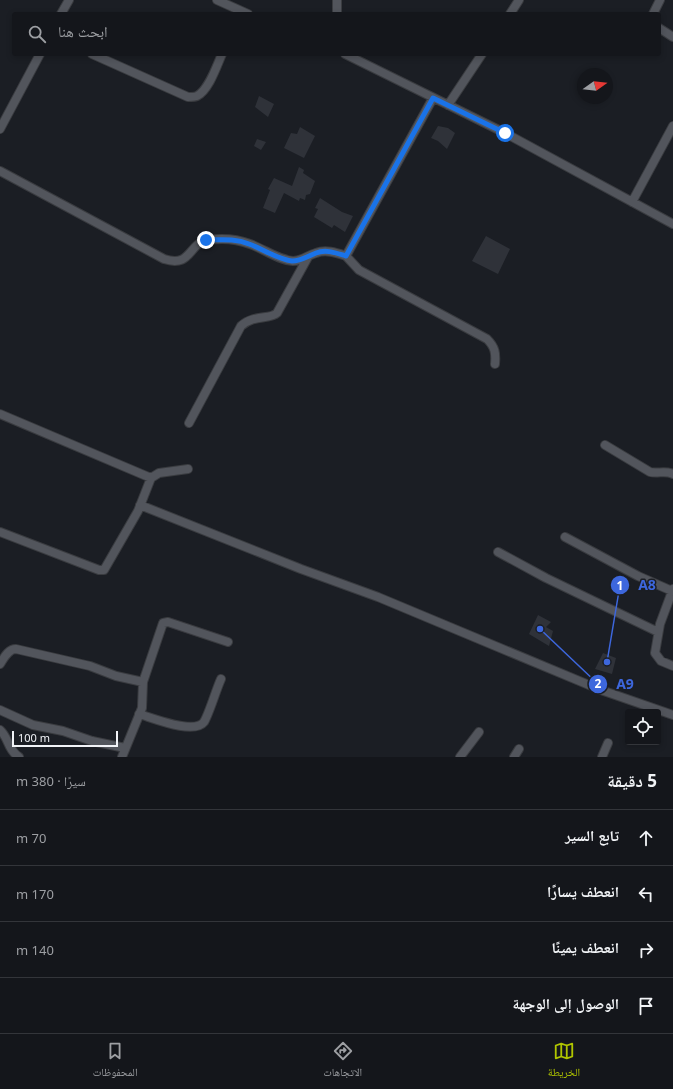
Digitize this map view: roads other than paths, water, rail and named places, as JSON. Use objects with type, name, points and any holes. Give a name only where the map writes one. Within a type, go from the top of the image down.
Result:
[{"type":"street","points":[[62,12],[69,0]]},
{"type":"street","points":[[217,0],[241,12]]},
{"type":"street","points":[[336,0],[337,12]]},
{"type":"street","points":[[511,12],[519,0]]},
{"type":"street","points":[[654,12],[660,0]]},
{"type":"street","points":[[661,29],[673,37]]},
{"type":"street","points":[[0,129],[39,56]]},
{"type":"street","points":[[96,56],[188,97],[197,96],[203,92],[210,81],[221,56]]},
{"type":"street","points":[[349,56],[544,153],[673,224]]},
{"type":"street","points":[[448,105],[481,56]]},
{"type":"street","points":[[346,256],[433,98]]},
{"type":"street","points":[[632,202],[673,126]]},
{"type":"street","points":[[0,171],[164,259],[174,262],[188,257],[199,244],[206,240],[226,239],[244,242],[292,261],[316,252],[325,251],[346,256],[359,270],[487,339],[493,345],[496,352],[495,364]]},
{"type":"street","points":[[189,424],[241,326],[250,319],[271,317],[277,313],[308,256]]},
{"type":"street","points":[[0,414],[151,478]]},
{"type":"street","points":[[605,445],[650,472],[654,473],[665,471],[673,474]]},
{"type":"street","points":[[0,532],[99,570],[104,570],[140,505],[151,478],[159,473],[188,469]]},
{"type":"street","points":[[140,505],[301,569],[378,597],[601,690],[673,715]]},
{"type":"street","points":[[565,537],[638,576],[673,590],[658,632],[656,648],[657,657],[673,666]]},
{"type":"street","points":[[498,552],[546,578],[658,632]]},
{"type":"street","points":[[122,757],[143,702],[143,682],[161,626],[165,622],[228,642]]},
{"type":"street","points":[[0,664],[7,653],[13,649],[16,649],[90,666],[116,676],[143,682]]},
{"type":"street","points":[[139,714],[182,726],[200,726],[205,719],[222,679]]},
{"type":"street","points":[[0,710],[33,725],[67,732],[92,741],[125,748]]},
{"type":"street","points":[[0,730],[5,736],[13,753],[19,757]]},
{"type":"street","points":[[460,757],[479,732]]},
{"type":"street","points":[[602,757],[608,743]]},
{"type":"street","points":[[514,757],[519,749]]},
{"type":"place","name":"A9","points":[[540,629]]},
{"type":"place","name":"A8","points":[[607,662]]}]
